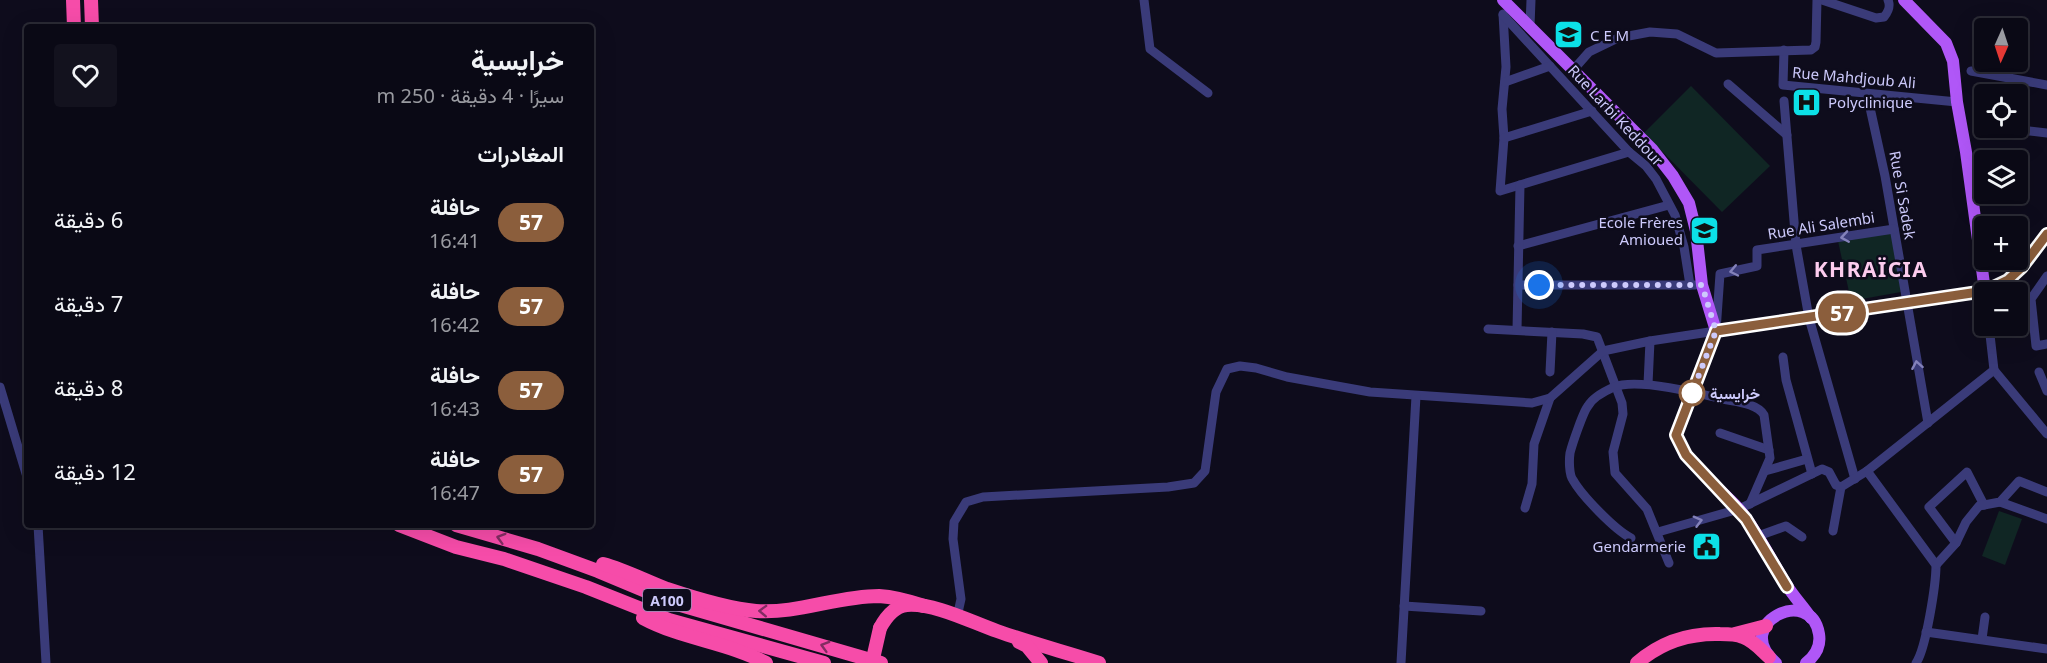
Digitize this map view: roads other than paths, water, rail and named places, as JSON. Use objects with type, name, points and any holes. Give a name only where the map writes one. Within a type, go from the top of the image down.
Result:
[{"type":"highway","points":[[73,0],[74,24]]},
{"type":"highway","points":[[91,0],[92,24]]},
{"type":"highway","name":"A100","points":[[407,528],[456,547],[504,559],[586,587],[669,620],[824,663]]},
{"type":"highway","name":"A100","points":[[466,528],[538,549],[676,604],[881,663]]},
{"type":"highway","points":[[538,549],[609,565],[667,589],[755,611],[789,611],[856,598],[880,596],[905,600],[1099,663]]},
{"type":"highway","points":[[586,587],[663,628],[740,652],[766,663]]},
{"type":"highway","points":[[872,663],[880,628],[886,616],[905,605],[924,606]]},
{"type":"highway","points":[[1637,663],[1657,648],[1674,640],[1691,635],[1735,634],[1769,621]]},
{"type":"highway","points":[[996,631],[1028,646],[1041,663]]},
{"type":"highway","points":[[1735,634],[1755,644],[1772,660]]},
{"type":"main road","points":[[1502,0],[1652,148],[1689,203],[1696,231],[1696,285],[1716,331],[1676,435],[1686,455],[1744,506],[1787,587],[1816,626],[1819,634],[1817,658],[1806,663]]},
{"type":"main road","points":[[1904,0],[1946,43],[1953,61],[1984,282]]},
{"type":"main road","points":[[2004,282],[2022,267],[2047,234]]},
{"type":"main road","points":[[1716,331],[1974,293]]},
{"type":"main road","points":[[1772,660],[1762,642],[1769,621],[1783,606],[1787,587]]},
{"type":"main road","points":[[1769,621],[1788,610],[1804,613],[1810,618]]},
{"type":"street","points":[[1144,0],[1150,49],[1208,93]]},
{"type":"street","points":[[1502,0],[1506,67],[1502,109],[1504,138],[1500,191],[1629,152]]},
{"type":"street","points":[[1530,26],[1531,0]]},
{"type":"street","points":[[1574,69],[1588,52],[1618,38],[1650,32],[1677,34],[1716,53],[1811,50],[1815,47],[1816,0]]},
{"type":"street","points":[[1822,0],[1876,18],[1884,17],[1888,12],[1890,4],[1888,0]]},
{"type":"street","name":"Rue Larbi Keddour","points":[[1503,15],[1656,179],[1675,215],[1696,285]]},
{"type":"street","name":"Rue Mahdjoub Ali","points":[[1784,50],[1783,85],[1957,102]]},
{"type":"street","points":[[1505,82],[1550,66]]},
{"type":"street","points":[[1971,71],[2047,85]]},
{"type":"street","points":[[1728,84],[1787,135]]},
{"type":"street","name":"Rue Si Sadek","points":[[1867,94],[1885,176],[1928,423]]},
{"type":"street","points":[[1784,101],[1796,245],[1809,318],[1855,479]]},
{"type":"street","points":[[1504,138],[1592,111]]},
{"type":"street","points":[[2028,131],[2047,133]]},
{"type":"street","points":[[1517,330],[1520,185]]},
{"type":"street","points":[[1518,246],[1669,205]]},
{"type":"street","name":"Rue Ali Salembi","points":[[1716,331],[1720,274],[1757,266],[1757,250],[1894,229]]},
{"type":"street","points":[[2047,276],[2031,299],[2036,346],[2047,344]]},
{"type":"street","points":[[1518,285],[1696,285]]},
{"type":"street","points":[[1488,329],[1597,337],[1622,403],[1623,414],[1613,452],[1615,472],[1647,509],[1669,563]]},
{"type":"street","points":[[957,617],[961,599],[953,539],[954,522],[966,502],[983,497],[1168,488],[1194,483],[1205,471],[1216,392],[1227,369],[1240,366],[1370,392],[1532,403],[1550,398],[1603,351],[1716,331]]},
{"type":"street","points":[[1550,372],[1552,332]]},
{"type":"street","points":[[1990,336],[1994,370],[2047,434]]},
{"type":"street","points":[[1647,384],[1650,341]]},
{"type":"street","points":[[1783,357],[1786,380],[1812,474]]},
{"type":"street","points":[[1833,531],[1841,487],[1867,471],[1994,370]]},
{"type":"street","points":[[2038,372],[2047,391]]},
{"type":"street","points":[[1631,538],[1621,533],[1604,517],[1571,479],[1570,454],[1587,406],[1597,396],[1616,386],[1647,384],[1693,392],[1761,410],[1764,415],[1770,458],[1744,506]]},
{"type":"street","points":[[0,387],[24,467]]},
{"type":"street","points":[[1401,663],[1416,396]]},
{"type":"street","points":[[1526,508],[1532,484],[1534,444],[1550,398]]},
{"type":"street","points":[[1720,433],[1769,450]]},
{"type":"street","points":[[1765,471],[1807,459]]},
{"type":"street","points":[[1658,532],[1744,506],[1822,469],[1826,470],[1836,485],[1841,487]]},
{"type":"street","points":[[1867,471],[1936,565],[1936,577],[1920,661]]},
{"type":"street","points":[[1956,543],[1929,507],[1967,472],[1984,505]]},
{"type":"street","points":[[2000,502],[2019,481],[2045,488]]},
{"type":"street","points":[[1936,565],[1956,543],[1966,522],[1979,506],[2000,502],[2047,519]]},
{"type":"street","points":[[1758,536],[1786,526],[1803,537]]},
{"type":"street","points":[[38,528],[46,663]]},
{"type":"street","points":[[1404,606],[1481,611]]},
{"type":"street","points":[[1982,639],[1985,616]]},
{"type":"street","points":[[1926,632],[2047,649]]},
{"type":"place","name":"C E M","points":[[1569,35]]},
{"type":"place","name":"Polyclinique","points":[[1807,102]]},
{"type":"place","name":"Ecole Frères Amioued","points":[[1704,231]]},
{"type":"place","name":"خرايسية","points":[[1692,393]]},
{"type":"place","name":"Gendarmerie","points":[[1707,546]]},
{"type":"district","name":"KHRAÏCIA","points":[[1871,269]]}]
